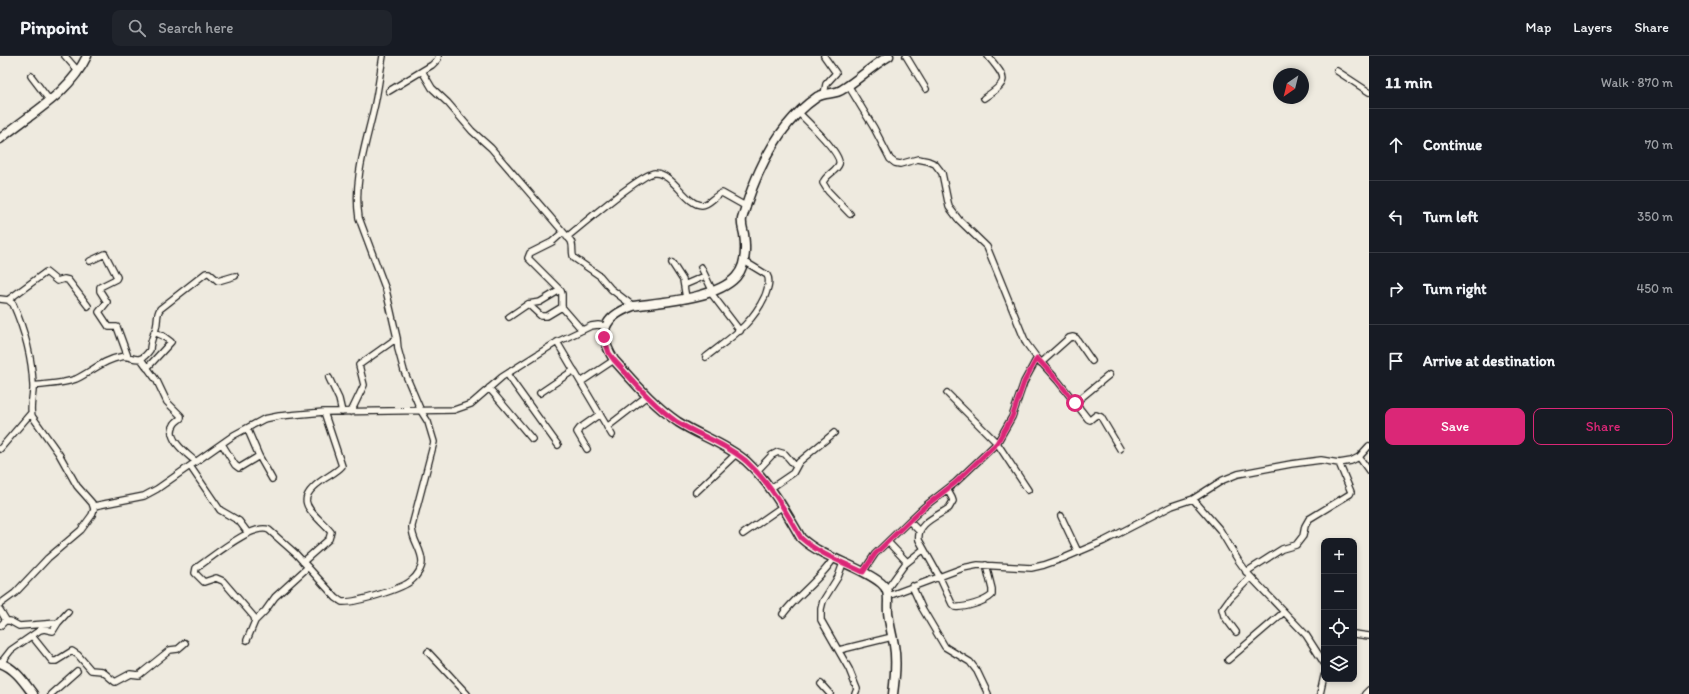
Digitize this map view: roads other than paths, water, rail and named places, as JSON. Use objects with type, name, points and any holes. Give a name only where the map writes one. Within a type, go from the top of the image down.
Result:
[{"type":"street","points":[[65,56],[78,71]]},
{"type":"street","points":[[0,139],[63,90],[78,71],[87,56]]},
{"type":"street","points":[[255,621],[254,617],[223,581],[216,578],[204,582],[195,573],[196,568],[248,533],[265,528],[275,535],[308,567],[336,598],[342,602],[365,598],[402,586],[412,581],[419,572],[422,560],[412,526],[434,442],[426,411],[404,371],[386,290],[359,218],[357,207],[358,185],[365,141],[374,109],[384,56]]},
{"type":"street","points":[[389,91],[434,64],[438,59],[438,56]]},
{"type":"street","points":[[824,56],[836,73],[826,84],[824,94]]},
{"type":"street","points":[[889,56],[837,92],[824,94],[814,99],[778,136],[761,166],[742,222],[744,235],[744,262],[735,278],[726,286],[712,292],[686,298],[633,306],[615,315],[605,326],[604,337],[609,353],[614,360],[647,396],[679,422],[736,454],[756,472],[771,488],[801,538],[811,546],[863,572],[882,584],[887,593],[888,613],[895,661],[893,694]]},
{"type":"street","points":[[906,56],[926,89]]},
{"type":"street","points":[[984,98],[1004,83],[1003,77],[988,56]]},
{"type":"street","points":[[422,71],[428,84],[490,148],[565,234],[573,246],[572,256],[600,276],[611,289],[633,306]]},
{"type":"street","points":[[1337,71],[1369,92]]},
{"type":"street","points":[[31,76],[50,101]]},
{"type":"street","points":[[848,85],[874,128],[890,159],[895,163],[900,164],[918,159],[928,161],[935,164],[942,172],[949,207],[959,220],[987,247],[1026,343],[1088,419],[1090,420],[1096,415],[1099,415],[1120,449]]},
{"type":"street","points":[[799,113],[834,150],[839,158],[840,162],[838,166],[824,180],[823,183],[828,191],[850,214]]},
{"type":"street","points":[[582,330],[562,307],[562,294],[560,290],[532,262],[528,256],[530,253],[565,234],[628,188],[654,172],[661,174],[670,180],[684,194],[699,205],[704,205],[722,193],[747,207]]},
{"type":"street","points":[[90,261],[105,254],[117,277],[100,288],[100,291],[107,302],[99,312],[109,327],[117,327],[128,357]]},
{"type":"street","points":[[706,357],[746,325],[756,313],[767,291],[769,277],[763,272],[744,262]]},
{"type":"street","points":[[672,263],[681,276],[686,298]]},
{"type":"street","points":[[701,266],[712,292],[740,330]]},
{"type":"street","points":[[8,300],[46,272],[57,281],[64,278],[68,280],[88,306]]},
{"type":"street","points":[[33,386],[74,379],[104,362],[120,357],[128,357],[135,360],[141,359],[150,350],[150,342],[160,309],[206,274],[209,273],[218,281],[235,276]]},
{"type":"street","points":[[684,285],[705,276]]},
{"type":"street","points":[[509,317],[528,304],[540,302],[560,290]]},
{"type":"street","points":[[0,299],[8,300],[13,304],[27,340],[33,386],[31,413],[33,420],[65,463],[77,486],[94,506]]},
{"type":"street","points":[[528,304],[538,314],[544,316],[562,307]]},
{"type":"street","points":[[94,506],[144,496],[157,489],[195,461],[247,428],[271,417],[324,412],[454,410],[464,407],[471,404],[507,374],[557,342],[591,326],[605,326]]},
{"type":"street","points":[[147,368],[171,342],[164,336],[154,332]]},
{"type":"street","points":[[1041,363],[1073,337],[1076,338],[1092,360]]},
{"type":"street","points":[[351,412],[364,385],[360,365],[397,338]]},
{"type":"street","points":[[557,342],[612,435]]},
{"type":"street","points":[[863,572],[872,558],[909,521],[967,472],[997,443],[1012,417],[1024,382],[1037,358]]},
{"type":"street","points":[[141,359],[157,381],[167,402],[182,417],[172,428],[174,439],[195,461]]},
{"type":"street","points":[[581,382],[614,360]]},
{"type":"street","points":[[540,392],[574,370]]},
{"type":"street","points":[[507,374],[558,445]]},
{"type":"street","points":[[1075,403],[1109,375]]},
{"type":"street","points":[[329,378],[339,399],[342,412]]},
{"type":"street","points":[[489,388],[532,439]]},
{"type":"street","points":[[948,393],[997,443],[1028,490]]},
{"type":"street","points":[[607,427],[647,396]]},
{"type":"street","points":[[303,562],[329,539],[331,532],[307,506],[306,498],[309,491],[318,483],[342,466],[324,412]]},
{"type":"street","points":[[0,449],[31,413]]},
{"type":"street","points":[[587,449],[577,432],[580,428],[600,414]]},
{"type":"street","points":[[247,428],[259,456],[272,479]]},
{"type":"street","points":[[771,488],[793,473],[799,462],[834,433]]},
{"type":"street","points":[[222,444],[238,467],[242,467],[259,456]]},
{"type":"street","points":[[887,593],[963,568],[986,565],[1031,568],[1044,565],[1078,552],[1172,506],[1192,499],[1223,480],[1238,474],[1321,460],[1339,463],[1351,461],[1359,457],[1369,446]]},
{"type":"street","points":[[756,472],[772,455],[778,452],[785,454],[796,467]]},
{"type":"street","points":[[696,492],[736,454]]},
{"type":"street","points":[[1359,457],[1369,471]]},
{"type":"street","points":[[1236,632],[1224,616],[1222,609],[1248,574],[1282,549],[1296,545],[1302,536],[1304,526],[1309,519],[1350,494],[1350,488],[1339,463]]},
{"type":"street","points":[[190,466],[220,510],[239,521],[248,533]]},
{"type":"street","points":[[947,489],[952,498],[951,505],[949,508],[927,522],[920,531],[919,540],[939,576],[952,604],[956,607],[960,607],[986,599],[992,595],[986,565]]},
{"type":"street","points":[[1192,499],[1220,530],[1248,574],[1321,652]]},
{"type":"street","points":[[0,604],[15,593],[48,558],[81,530],[92,515],[94,506]]},
{"type":"street","points":[[743,534],[783,506]]},
{"type":"street","points":[[1061,516],[1078,552]]},
{"type":"street","points":[[909,521],[920,531]]},
{"type":"street","points":[[888,542],[907,562]]},
{"type":"street","points":[[887,593],[907,562],[924,549]]},
{"type":"street","points":[[783,614],[793,602],[820,577],[834,558]]},
{"type":"street","points":[[843,563],[838,577],[824,597],[821,609],[822,623],[839,650],[857,687],[858,692],[855,694]]},
{"type":"street","points":[[247,640],[255,621],[265,611],[275,597],[308,567]]},
{"type":"street","points":[[912,586],[922,608],[945,647],[970,662],[977,671],[988,694]]},
{"type":"street","points":[[0,610],[6,621],[19,626],[58,622]]},
{"type":"street","points":[[33,694],[18,674],[7,666],[0,664],[11,650],[32,636],[44,629],[52,631],[58,622],[68,612]]},
{"type":"street","points":[[1228,660],[1284,612]]},
{"type":"street","points":[[0,626],[6,621]]},
{"type":"street","points":[[1357,634],[1367,635],[1369,641]]},
{"type":"street","points":[[32,636],[52,661],[56,661],[72,651],[78,655],[91,670],[102,671],[115,682],[130,674],[140,675],[170,650],[178,649],[184,643]]},
{"type":"street","points":[[839,650],[892,637]]},
{"type":"street","points":[[428,652],[467,694]]},
{"type":"street","points":[[51,694],[77,671]]},
{"type":"street","points":[[1322,694],[1323,682]]},
{"type":"street","points":[[821,684],[830,694]]},
{"type":"street","points":[[1365,694],[1369,690]]}]
